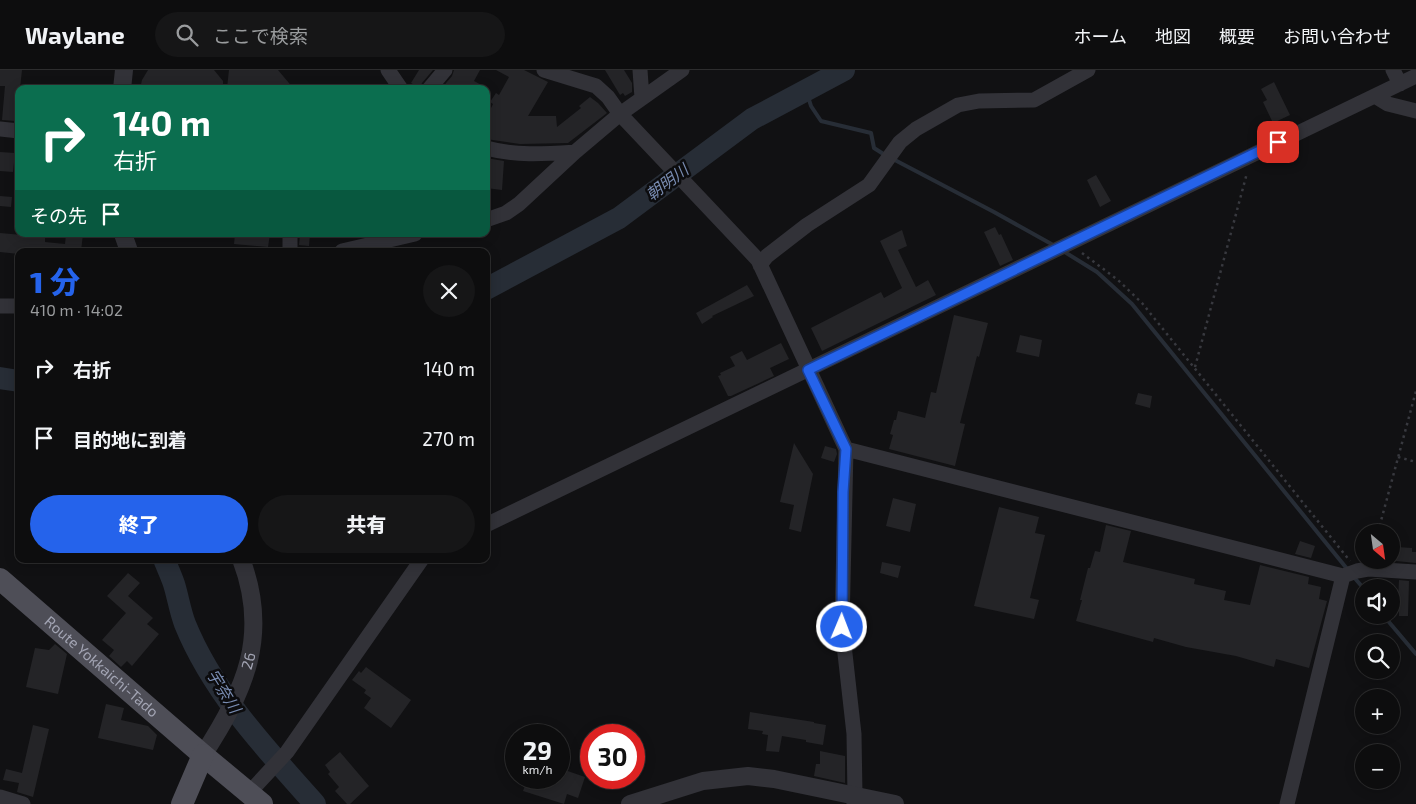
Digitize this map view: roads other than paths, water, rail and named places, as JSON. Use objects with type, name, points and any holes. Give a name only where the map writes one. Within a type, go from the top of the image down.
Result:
[{"type":"main road","name":"Route Yokkaichi-Tado","points":[[0,578],[255,798]]},
{"type":"main road","points":[[182,804],[203,755]]},
{"type":"street","points":[[122,85],[124,70]]},
{"type":"street","points":[[388,70],[398,85]]},
{"type":"street","points":[[433,85],[446,70]]},
{"type":"street","points":[[544,70],[596,86],[759,262],[846,449],[843,492],[842,627],[854,734],[854,800]]},
{"type":"street","points":[[640,70],[642,98]]},
{"type":"street","points":[[759,262],[807,225],[869,185],[900,142],[916,129],[958,105],[979,102],[1034,100],[1088,70]]},
{"type":"street","points":[[490,219],[506,213],[519,204],[575,152],[620,114],[674,73]]},
{"type":"street","points":[[490,523],[1375,96],[1397,77],[1416,76]]},
{"type":"street","points":[[1375,96],[1388,104],[1416,111]]},
{"type":"street","points":[[0,130],[15,131]]},
{"type":"street","points":[[490,149],[504,153],[535,155],[575,152]]},
{"type":"street","points":[[355,248],[402,237]]},
{"type":"street","points":[[0,306],[15,306]]},
{"type":"street","points":[[846,449],[1351,573],[1368,569],[1416,572]]},
{"type":"street","name":"26","points":[[203,755],[236,699],[248,669],[254,642],[253,607],[243,563]]},
{"type":"street","points":[[255,798],[270,771],[282,758],[419,563]]},
{"type":"street","points":[[1287,804],[1351,573]]},
{"type":"street","points":[[630,804],[703,781],[748,776],[774,779],[854,800],[895,804]]},
{"type":"street","points":[[0,797],[23,804]]},
{"type":"waterway","name":"朝明川","points":[[490,287],[619,218],[752,119],[844,70]]},
{"type":"waterway","points":[[806,90],[811,106],[821,121],[871,133],[874,148],[885,155]]},
{"type":"waterway","points":[[891,158],[1055,246]]},
{"type":"waterway","points":[[1063,251],[1097,272],[1132,304],[1348,570]]},
{"type":"waterway","name":"朝明川","points":[[0,378],[15,380]]},
{"type":"waterway","name":"宇奈川","points":[[166,563],[174,584],[185,624],[210,674],[242,719],[315,804]]},
{"type":"waterway","points":[[1391,624],[1416,654]]}]
